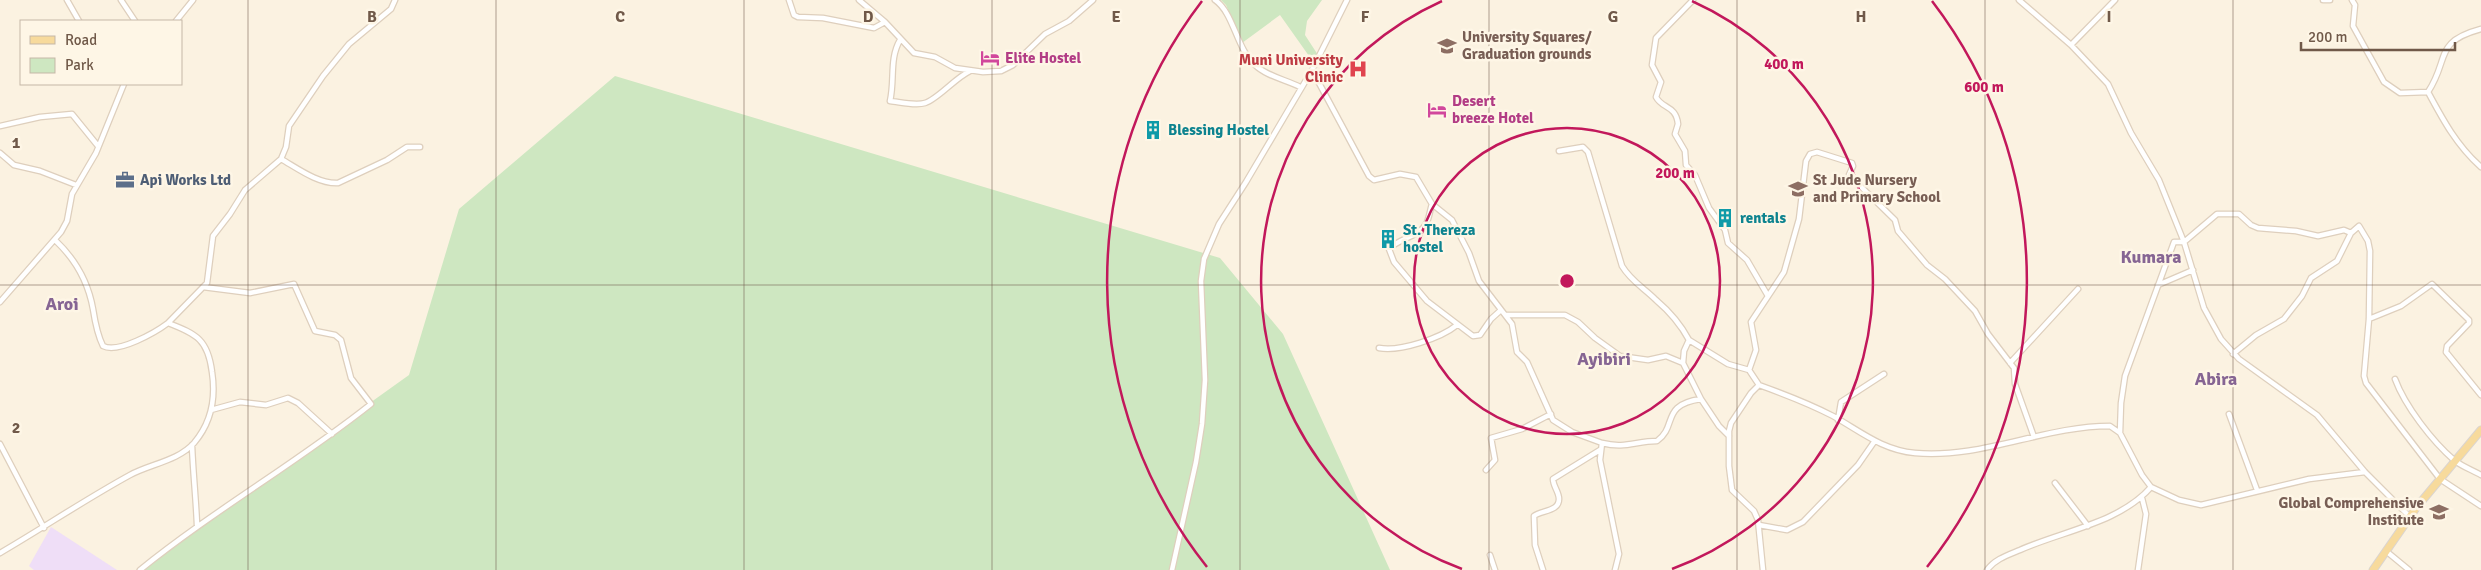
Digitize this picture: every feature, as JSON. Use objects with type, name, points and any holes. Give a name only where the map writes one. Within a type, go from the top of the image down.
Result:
[{"type":"main road","points":[[2373,570],[2410,516],[2481,430]]},
{"type":"street","points":[[68,0],[78,20]]},
{"type":"street","points":[[121,0],[134,20]]},
{"type":"street","points":[[177,20],[193,0]]},
{"type":"street","points":[[56,241],[79,267],[90,296],[94,322],[103,346],[111,348],[146,337],[168,323],[204,287],[208,280],[213,236],[245,190],[281,159],[286,147],[289,126],[323,76],[349,44],[391,9],[395,0]]},
{"type":"street","points":[[789,0],[794,15],[798,17],[822,18],[874,28],[885,22]]},
{"type":"street","points":[[859,0],[885,22],[914,53],[935,57],[952,67],[970,71],[992,72],[1013,65],[1045,34],[1069,21],[1093,0]]},
{"type":"street","points":[[1215,0],[1222,4],[1240,45],[1256,66],[1300,87]]},
{"type":"street","points":[[1172,570],[1196,462],[1202,424],[1205,380],[1201,281],[1204,259],[1210,241],[1300,87],[1312,70],[1347,0]]},
{"type":"street","points":[[1693,0],[1656,38],[1652,66],[1661,82],[1656,97],[1674,112],[1678,124],[1675,134],[1685,151],[1686,165],[1695,175],[1708,208],[1725,230],[1728,243],[1747,260],[1768,296]]},
{"type":"street","points":[[2020,0],[2026,2],[2108,84],[2131,133],[2156,173],[2184,242],[2207,318],[2221,339],[2233,354],[2317,415],[2365,472],[2410,516]]},
{"type":"street","points":[[2071,45],[2115,0]]},
{"type":"street","points":[[2323,0],[2330,0]]},
{"type":"street","points":[[2352,0],[2355,5],[2353,26],[2384,82],[2400,93],[2428,92]]},
{"type":"street","points":[[2428,92],[2449,44],[2462,34],[2481,29]]},
{"type":"street","points":[[900,40],[893,57],[893,84],[890,101],[914,104],[927,102],[957,78],[970,71]]},
{"type":"street","points":[[1312,70],[1369,176],[1374,180],[1380,180],[1400,174],[1410,174],[1421,184],[1432,204],[1452,220],[1469,253],[1479,281],[1512,324],[1517,352],[1527,362],[1551,414],[1558,424],[1572,432],[1602,443],[1624,446],[1642,441],[1659,440],[1664,435],[1674,411],[1683,404],[1701,399]]},
{"type":"street","points":[[0,302],[56,241],[67,221],[76,185],[98,146],[124,85]]},
{"type":"street","points":[[2428,92],[2452,134],[2466,153],[2481,167]]},
{"type":"street","points":[[0,126],[40,116],[72,114],[98,146]]},
{"type":"street","points":[[281,159],[301,171],[332,183],[373,167],[407,148],[420,147]]},
{"type":"street","points":[[1559,151],[1586,148],[1622,266],[1629,278],[1663,306],[1688,340],[1728,364],[1749,370],[1760,385],[1838,420],[1874,442],[1905,452],[1926,453],[1982,450],[2034,436],[2108,426],[2120,433],[2142,475],[2152,487],[2179,500],[2201,505],[2258,490],[2365,472]]},
{"type":"street","points":[[1749,370],[1756,350],[1751,322],[1780,280],[1791,249],[1800,213],[1807,157],[1813,152],[1830,155],[1852,163],[1854,166],[1849,175],[1895,220],[1898,231],[1927,265],[1945,279],[1971,306],[2016,372],[2015,384],[2034,436]]},
{"type":"street","points":[[0,153],[14,166],[40,171],[76,185]]},
{"type":"street","points":[[1432,204],[1426,225],[1416,234],[1395,244],[1389,252],[1394,262],[1423,298],[1473,336],[1480,335],[1491,319],[1501,310]]},
{"type":"street","points":[[2120,433],[2125,376],[2173,243],[2184,242],[2217,214],[2222,213],[2240,214],[2251,225],[2258,228],[2292,230],[2322,236],[2344,230],[2351,232]]},
{"type":"street","points":[[2233,354],[2256,335],[2284,319],[2302,296],[2312,278],[2337,261],[2351,232],[2359,226],[2369,246],[2369,319],[2364,368],[2366,383],[2440,479],[2481,506]]},
{"type":"street","points":[[2158,286],[2193,270]]},
{"type":"street","points":[[140,570],[197,525],[332,434],[371,404],[351,378],[341,340],[335,335],[315,331],[296,286],[291,284],[241,293],[204,287]]},
{"type":"street","points":[[2369,319],[2401,306],[2432,284],[2469,320],[2447,346],[2446,352],[2481,395]]},
{"type":"street","points":[[2010,363],[2078,289]]},
{"type":"street","points":[[1506,315],[1565,315],[1578,322],[1595,338],[1620,356],[1648,360],[1666,356],[1683,363]]},
{"type":"street","points":[[0,553],[130,475],[165,461],[192,445],[208,422],[211,410],[213,376],[207,349],[198,336],[168,323]]},
{"type":"street","points":[[1379,348],[1420,342],[1447,332],[1457,325]]},
{"type":"street","points":[[1688,340],[1684,351],[1683,363],[1701,399],[1719,426],[1729,436]]},
{"type":"street","points":[[1838,420],[1842,402],[1884,374]]},
{"type":"street","points":[[2395,379],[2416,415],[2455,461],[2481,475]]},
{"type":"street","points":[[1760,385],[1751,393],[1732,423],[1729,436],[1730,486],[1737,497],[1756,514],[1759,525],[1763,570]]},
{"type":"street","points":[[211,410],[240,402],[266,405],[288,398],[298,403],[332,434]]},
{"type":"street","points":[[1486,470],[1495,460],[1491,438],[1522,429],[1551,414]]},
{"type":"street","points":[[2229,414],[2258,490]]},
{"type":"street","points":[[1759,525],[1787,530],[1799,525],[1858,464],[1874,442]]},
{"type":"street","points":[[1602,443],[1600,460],[1619,554],[1615,570]]},
{"type":"street","points":[[0,444],[44,528]]},
{"type":"street","points":[[192,445],[194,493],[198,508],[197,525]]},
{"type":"street","points":[[1544,570],[1535,544],[1534,516],[1554,508],[1558,504],[1559,499],[1553,479],[1600,450]]},
{"type":"street","points":[[2055,483],[2088,526]]},
{"type":"street","points":[[1987,570],[2002,558],[2030,545],[2102,520],[2142,498],[2152,487]]},
{"type":"street","points":[[2138,570],[2146,514],[2142,498]]},
{"type":"street","points":[[2386,552],[2409,570]]},
{"type":"street","points":[[1490,555],[1495,570]]},
{"type":"shaded area","points":[[51,527],[117,570],[34,570],[29,566]]},
{"type":"green space","points":[[1221,0],[1322,0],[1307,21],[1305,35],[1318,55],[1314,63],[1280,15],[1242,43],[1226,5]]},
{"type":"green space","points":[[615,76],[1220,258],[1283,334],[1390,570],[136,570],[409,375],[459,209]]},
{"type":"place","name":"University Squares/ Graduation grounds","points":[[1447,46]]},
{"type":"place","name":"Elite Hostel","points":[[990,58]]},
{"type":"place","name":"Muni University Clinic","points":[[1358,69]]},
{"type":"place","name":"Desert breeze Hotel","points":[[1437,110]]},
{"type":"place","name":"Blessing Hostel","points":[[1153,130]]},
{"type":"place","name":"Api Works Ltd","points":[[125,180]]},
{"type":"place","name":"St Jude Nursery and Primary School","points":[[1798,189]]},
{"type":"place","name":"rentals","points":[[1725,218]]},
{"type":"place","name":"St. Thereza hostel","points":[[1388,239]]},
{"type":"place","name":"Global Comprehensive Institute","points":[[2439,512]]},
{"type":"district","name":"Kumara","points":[[2151,257]]},
{"type":"district","name":"Aroi","points":[[62,304]]},
{"type":"district","name":"Ayibiri","points":[[1604,359]]},
{"type":"district","name":"Abira","points":[[2216,379]]}]
